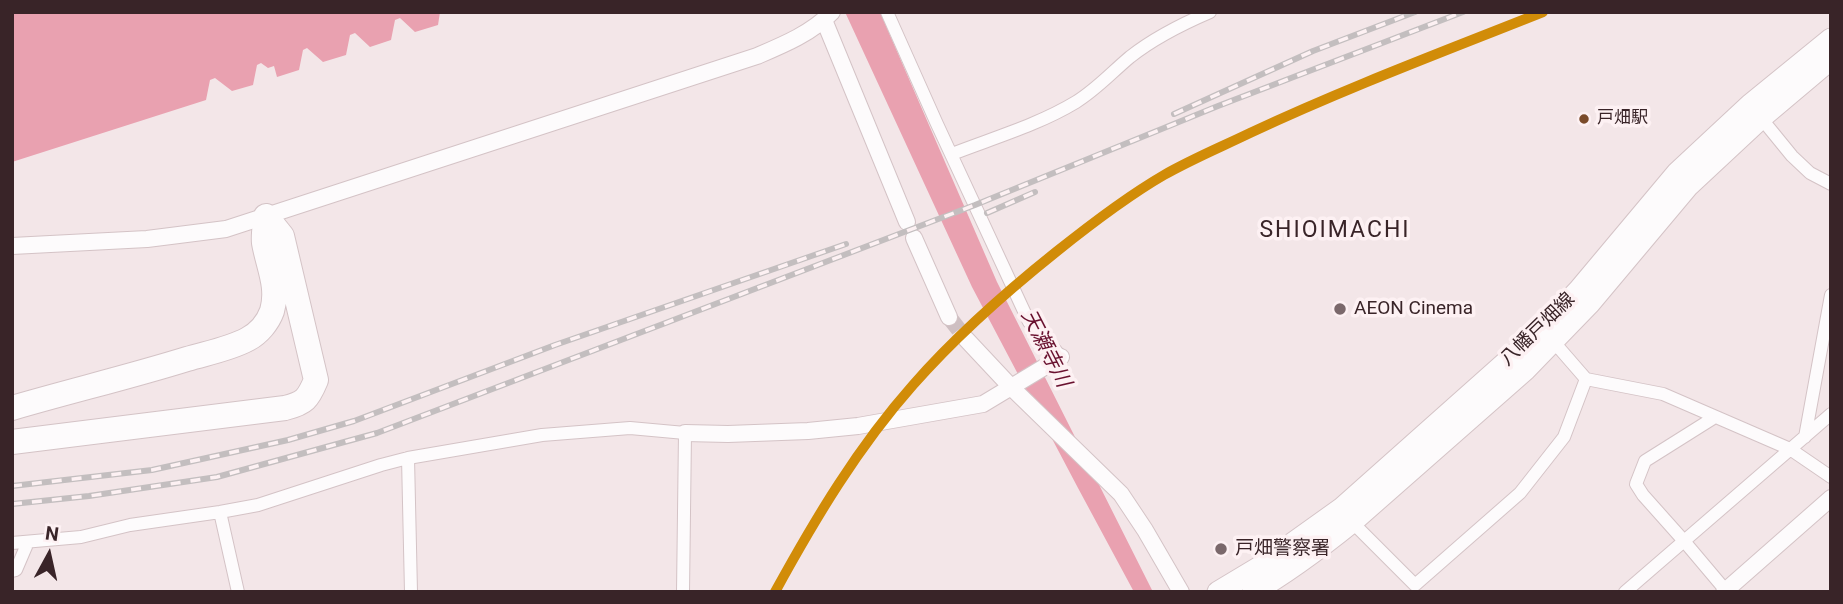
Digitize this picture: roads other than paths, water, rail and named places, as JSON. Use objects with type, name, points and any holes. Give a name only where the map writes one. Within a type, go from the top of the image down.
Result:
[{"type":"highway","points":[[12,408],[135,375],[247,340],[265,324],[274,302],[273,278],[264,240],[266,216]]},
{"type":"highway","points":[[12,442],[285,408],[307,400],[316,380],[282,236],[266,216]]},
{"type":"main road","name":"八幡戸畑線","points":[[1218,592],[1258,568],[1342,508],[1514,355],[1579,290],[1677,173],[1750,105],[1831,39]]},
{"type":"main road","name":"八幡戸畑線","points":[[1253,592],[1352,522],[1527,369],[1590,304],[1688,186],[1761,118],[1831,59]]},
{"type":"street","points":[[12,542],[81,537],[130,525],[258,505],[408,458],[542,435],[630,428],[728,434],[808,431],[858,426],[983,404],[1061,357],[1029,322],[887,12]]},
{"type":"street","points":[[952,155],[1065,108],[1097,87],[1149,44],[1210,12]]},
{"type":"street","points":[[12,246],[146,239],[226,229],[757,56],[797,37],[828,16],[907,222]]},
{"type":"street","points":[[1761,118],[1792,156],[1810,173],[1831,184]]},
{"type":"street","points":[[914,238],[949,317]]},
{"type":"street","points":[[1805,437],[1831,295]]},
{"type":"street","points":[[966,339],[1016,384],[1133,510],[1181,592]]},
{"type":"street","points":[[1553,341],[1586,379],[1663,394],[1790,449],[1831,477]]},
{"type":"street","points":[[1352,522],[1416,590],[1520,493],[1564,437],[1586,379]]},
{"type":"street","points":[[1625,592],[1831,414]]},
{"type":"street","points":[[1716,417],[1645,461],[1636,484],[1726,591],[1831,498]]},
{"type":"street","points":[[683,592],[685,433]]},
{"type":"street","points":[[408,458],[411,592]]},
{"type":"street","points":[[220,512],[238,592]]},
{"type":"street","points":[[12,571],[16,570],[28,542]]},
{"type":"tunnel","points":[[949,317],[966,339]]},
{"type":"railway","points":[[1174,114],[1313,51],[1415,12]]},
{"type":"railway","points":[[12,504],[89,496],[217,477],[377,433],[975,205],[1218,106],[1463,12]]},
{"type":"railway","points":[[987,213],[1035,192]]},
{"type":"railway","points":[[12,486],[152,470],[288,440],[354,421],[555,345],[846,244]]},
{"type":"place","name":"戸畑駅","points":[[1584,119]]},
{"type":"place","name":"AEON Cinema","points":[[1340,309]]},
{"type":"place","name":"戸畑警察署","points":[[1221,549]]},
{"type":"district","name":"SHIOIMACHI","points":[[1335,231]]},
{"type":"water label","name":"天瀬寺川","points":[[1045,349]]}]
